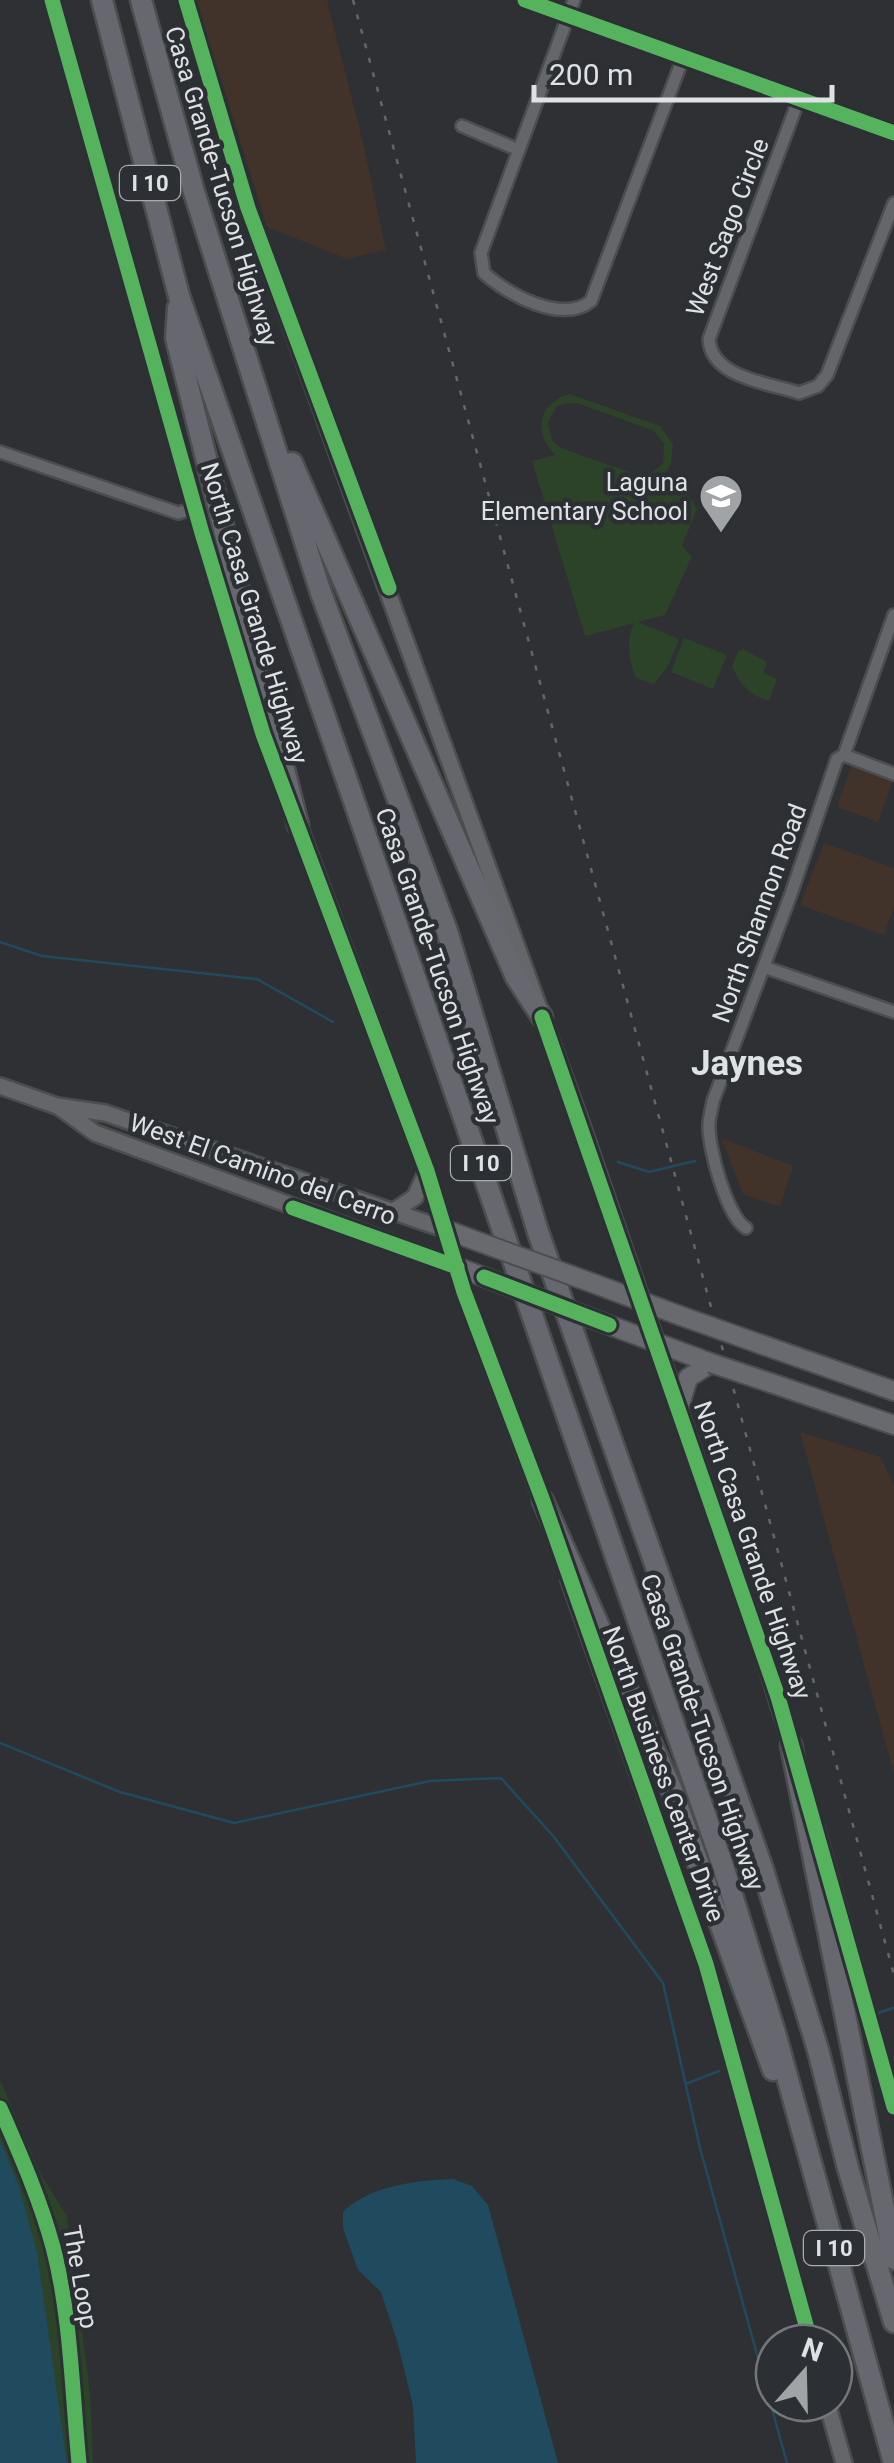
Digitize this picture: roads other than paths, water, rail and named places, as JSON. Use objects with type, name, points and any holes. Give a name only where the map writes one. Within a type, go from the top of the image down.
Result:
[{"type":"highway","name":"Casa Grande-Tucson Highway","points":[[102,0],[178,296],[705,1813],[775,2033],[894,2463]]},
{"type":"highway","name":"Casa Grande-Tucson Highway","points":[[141,0],[194,192],[322,593],[447,932],[550,1267],[763,1870],[894,2322]]},
{"type":"highway","points":[[178,296],[176,338],[298,826]]},
{"type":"highway","points":[[256,386],[516,977],[542,1017]]},
{"type":"highway","points":[[543,1501],[671,1788],[826,2218]]},
{"type":"highway","points":[[791,1745],[894,2260]]},
{"type":"main road","name":"North Casa Grande Highway","points":[[52,0],[195,508],[264,734],[446,1230]]},
{"type":"main road","name":"North Casa Grande Highway","points":[[186,0],[248,208],[542,1017],[760,1645],[894,2107]]},
{"type":"main road","name":"West El Camino del Cerro","points":[[0,1086],[57,1106],[105,1113],[446,1230]]},
{"type":"main road","name":"West El Camino del Cerro","points":[[57,1106],[95,1134],[458,1267]]},
{"type":"main road","points":[[394,1211],[415,1197],[426,1172]]},
{"type":"main road","points":[[446,1230],[894,1391]]},
{"type":"main road","name":"North Business Center Drive","points":[[446,1230],[706,1964],[805,2323]]},
{"type":"main road","points":[[458,1267],[704,1363],[894,1425]]},
{"type":"main road","points":[[679,1408],[688,1378],[704,1363]]},
{"type":"main road","points":[[833,2423],[844,2463]]},
{"type":"street","points":[[525,0],[894,133]]},
{"type":"street","points":[[574,0],[481,253],[482,268],[505,290],[560,310],[578,310],[591,301],[683,58]]},
{"type":"street","name":"West Sago Circle","points":[[799,99],[709,339],[709,353],[718,364],[799,393],[818,386],[827,375],[894,203]]},
{"type":"street","points":[[462,126],[519,150]]},
{"type":"street","points":[[0,452],[178,513],[195,508]]},
{"type":"street","name":"North Shannon Road","points":[[746,1228],[731,1211],[711,1147],[713,1101],[894,615]]},
{"type":"street","points":[[844,755],[894,774]]},
{"type":"street","points":[[764,967],[894,1012]]},
{"type":"water","points":[[0,2140],[19,2186],[37,2252],[67,2463],[0,2463]]},
{"type":"water","points":[[453,2179],[472,2186],[488,2205],[558,2463],[416,2463],[413,2406],[398,2344],[381,2292],[358,2270],[343,2228],[343,2212],[380,2190]]},
{"type":"waterway","points":[[0,942],[42,956],[257,979],[333,1022]]},
{"type":"waterway","points":[[618,1162],[649,1172],[695,1161]]},
{"type":"waterway","points":[[0,1743],[120,1792],[234,1823],[430,1781],[501,1778],[554,1837],[663,1983],[700,2148],[787,2463]]},
{"type":"waterway","points":[[878,2013],[893,2008]]},
{"type":"waterway","points":[[688,2083],[719,2071]]},
{"type":"railway","points":[[353,0],[894,1975]]},
{"type":"place","name":"Laguna Elementary School","points":[[721,534]]},
{"type":"district","name":"Jaynes","points":[[747,1063]]}]
